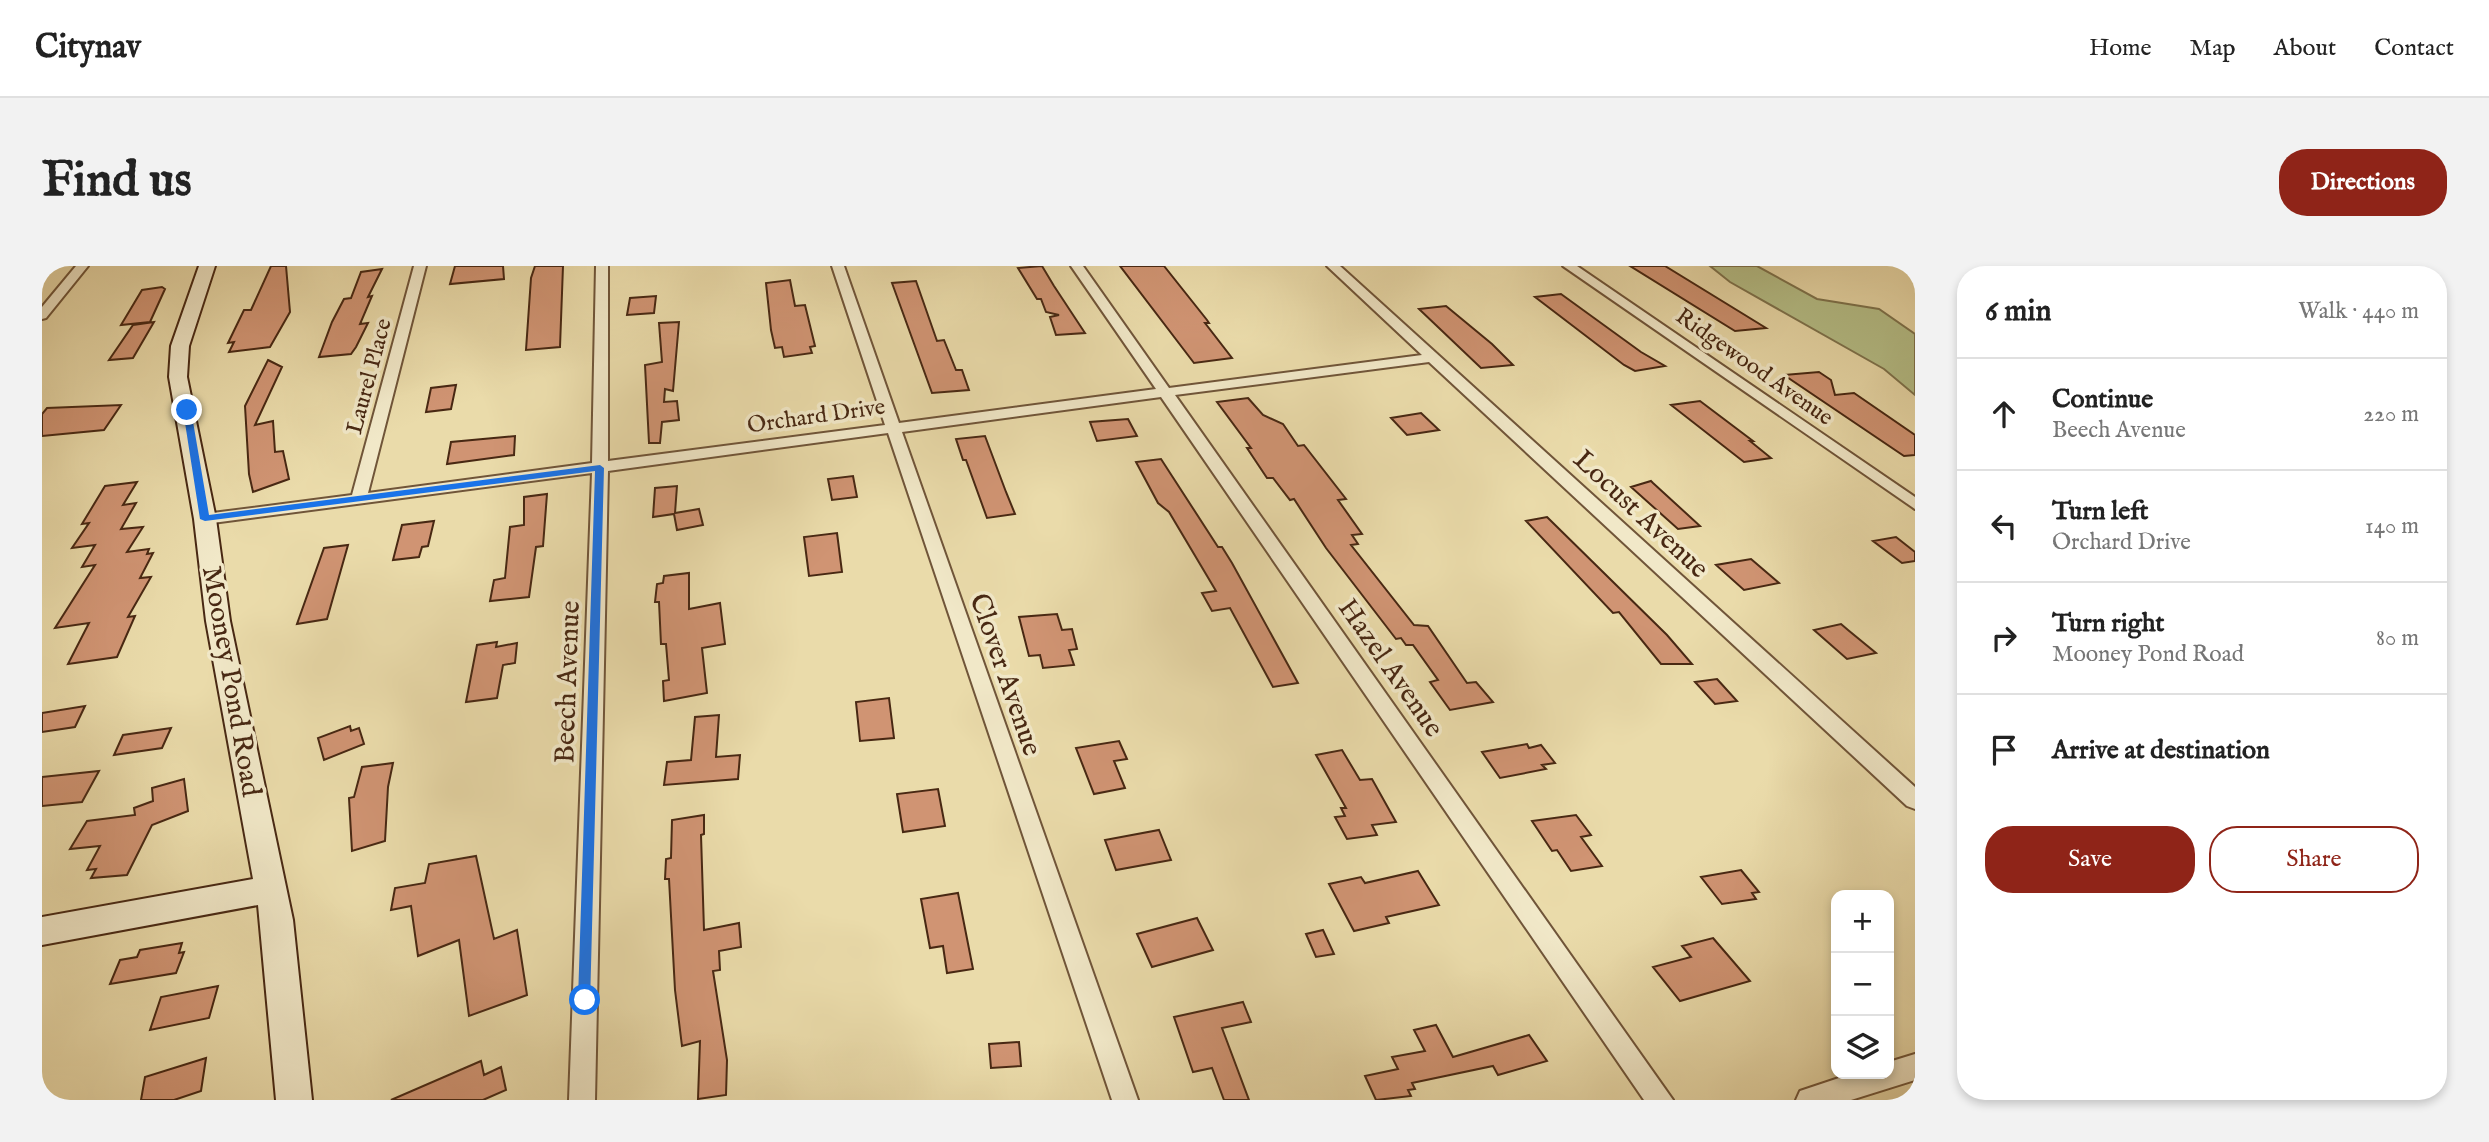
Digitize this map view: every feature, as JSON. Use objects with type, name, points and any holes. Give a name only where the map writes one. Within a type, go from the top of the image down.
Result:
[{"type":"street","points":[[42,315],[82,266]]},
{"type":"street","name":"Mooney Pond Road","points":[[207,266],[177,361],[205,519],[218,621],[271,888],[288,1021],[294,1100]]},
{"type":"street","name":"Laurel Place","points":[[359,498],[420,266]]},
{"type":"street","name":"Beech Avenue","points":[[582,1100],[600,468],[602,266]]},
{"type":"street","name":"Clover Avenue","points":[[838,266],[1125,1100]]},
{"type":"street","name":"Hazel Avenue","points":[[1077,266],[1660,1100]]},
{"type":"street","name":"Locust Avenue","points":[[1333,266],[1915,800]]},
{"type":"street","name":"Ridgewood Avenue","points":[[1569,266],[1915,504]]},
{"type":"street","points":[[1910,266],[1915,272]]},
{"type":"street","name":"Orchard Drive","points":[[205,519],[1434,357]]},
{"type":"street","points":[[42,931],[271,888]]},
{"type":"street","points":[[1808,1100],[1915,1067]]},
{"type":"green space","points":[[1710,266],[1757,266],[1817,299],[1879,309],[1915,334],[1915,395],[1884,369],[1730,282]]},
{"type":"building","points":[[271,266],[286,266],[290,312],[270,347],[229,352],[234,342],[228,343],[244,310],[251,310]]},
{"type":"building","points":[[455,266],[503,266],[504,279],[450,284]]},
{"type":"building","points":[[535,266],[563,266],[560,347],[526,350],[531,278]]},
{"type":"building","points":[[1042,266],[1085,333],[1056,335],[1050,317],[1059,315],[1046,312],[1041,299],[1037,299],[1018,268]]},
{"type":"building","points":[[1120,266],[1164,266],[1207,320],[1209,323],[1205,323],[1232,358],[1194,363]]},
{"type":"building","points":[[1630,266],[1665,266],[1766,328],[1735,331]]},
{"type":"building","points":[[382,269],[368,297],[372,296],[360,324],[368,323],[351,354],[319,357],[332,322],[344,299],[351,298],[361,272]]},
{"type":"building","points":[[790,280],[795,306],[805,305],[815,346],[810,347],[812,353],[784,357],[782,347],[775,348],[766,283]]},
{"type":"building","points":[[916,281],[937,341],[944,340],[956,370],[962,370],[969,390],[932,393],[892,283]]},
{"type":"building","points":[[162,287],[165,289],[150,322],[121,325],[142,290]]},
{"type":"building","points":[[1561,294],[1641,352],[1665,366],[1635,371],[1535,297]]},
{"type":"building","points":[[656,296],[654,313],[627,315],[630,298]]},
{"type":"building","points":[[1446,306],[1513,365],[1481,368],[1419,309]]},
{"type":"building","points":[[154,322],[133,358],[109,360],[133,325]]},
{"type":"building","points":[[679,322],[673,391],[665,389],[664,402],[677,401],[679,420],[662,422],[660,443],[649,443],[645,365],[662,362],[659,323]]},
{"type":"building","points":[[268,360],[282,367],[255,425],[273,421],[275,452],[283,451],[289,479],[253,492],[249,474],[245,406]]},
{"type":"building","points":[[1819,372],[1831,380],[1835,395],[1854,393],[1915,435],[1915,455],[1904,456],[1784,375]]},
{"type":"building","points":[[456,385],[451,409],[426,412],[431,388]]},
{"type":"building","points":[[1248,398],[1263,415],[1283,424],[1298,446],[1304,445],[1346,499],[1338,500],[1362,534],[1352,535],[1358,544],[1351,545],[1414,625],[1428,626],[1467,683],[1476,682],[1493,702],[1450,710],[1430,682],[1438,680],[1413,645],[1406,645],[1401,638],[1396,639],[1326,548],[1294,499],[1290,500],[1273,478],[1267,478],[1247,448],[1251,448],[1217,402]]},
{"type":"building","points":[[1700,401],[1771,458],[1744,462],[1671,405]]},
{"type":"building","points":[[121,405],[104,430],[42,436],[42,414],[47,408]]},
{"type":"building","points":[[1421,413],[1439,430],[1407,435],[1391,418]]},
{"type":"building","points":[[1128,419],[1137,436],[1097,441],[1090,422]]},
{"type":"building","points":[[515,436],[514,455],[447,464],[451,442]]},
{"type":"building","points":[[985,436],[1015,514],[987,518],[956,439]]},
{"type":"building","points":[[1161,459],[1218,547],[1222,547],[1232,563],[1298,683],[1273,687],[1230,608],[1212,611],[1202,593],[1216,591],[1169,512],[1158,503],[1136,462]]},
{"type":"building","points":[[853,476],[857,497],[832,500],[828,479]]},
{"type":"building","points":[[1651,481],[1700,526],[1678,529],[1631,487]]},
{"type":"building","points":[[137,482],[123,505],[136,503],[121,529],[143,527],[127,552],[149,549],[147,554],[153,553],[140,578],[151,577],[128,617],[135,616],[117,657],[68,664],[89,623],[55,628],[95,565],[82,567],[95,545],[72,548],[89,523],[82,524],[105,486]]},
{"type":"building","points":[[677,486],[675,513],[699,509],[703,525],[677,530],[674,514],[653,517],[655,488]]},
{"type":"building","points":[[547,494],[543,546],[536,547],[529,597],[490,601],[494,580],[505,578],[510,527],[524,525],[524,497]]},
{"type":"building","points":[[1547,517],[1667,635],[1692,664],[1661,664],[1619,612],[1613,613],[1526,521]]},
{"type":"building","points":[[434,521],[428,546],[422,547],[419,557],[393,560],[402,525]]},
{"type":"building","points":[[837,533],[842,572],[809,576],[804,537]]},
{"type":"building","points":[[1896,537],[1915,552],[1915,561],[1902,563],[1873,541]]},
{"type":"building","points":[[348,545],[327,619],[297,624],[324,548]]},
{"type":"building","points":[[1751,559],[1779,583],[1744,590],[1716,565]]},
{"type":"building","points":[[689,573],[689,609],[720,603],[725,644],[702,648],[707,693],[664,701],[663,681],[669,680],[666,644],[661,644],[659,602],[655,602],[657,584],[663,583],[664,576]]},
{"type":"building","points":[[1057,614],[1062,630],[1072,629],[1077,649],[1069,650],[1074,665],[1043,668],[1040,655],[1029,656],[1019,617]]},
{"type":"building","points":[[1841,624],[1876,653],[1847,659],[1814,630]]},
{"type":"building","points":[[497,642],[496,647],[517,643],[515,663],[503,665],[497,698],[466,702],[477,645]]},
{"type":"building","points":[[1717,679],[1737,701],[1715,704],[1695,682]]},
{"type":"building","points":[[889,698],[894,738],[860,741],[856,702]]},
{"type":"building","points":[[85,706],[75,727],[42,732],[42,713]]},
{"type":"building","points":[[719,715],[716,757],[740,755],[738,779],[664,785],[667,762],[691,760],[695,717]]},
{"type":"building","points":[[350,726],[351,731],[359,728],[364,744],[324,760],[318,738]]},
{"type":"building","points":[[171,728],[162,748],[114,755],[123,735]]},
{"type":"building","points":[[1119,741],[1127,759],[1114,761],[1125,788],[1094,794],[1076,748]]},
{"type":"building","points":[[1527,744],[1529,748],[1541,745],[1555,763],[1542,765],[1546,769],[1500,778],[1482,752]]},
{"type":"building","points":[[1342,750],[1360,780],[1372,779],[1396,822],[1372,825],[1377,835],[1347,839],[1335,817],[1345,816],[1341,808],[1346,808],[1316,755]]},
{"type":"building","points":[[393,763],[388,787],[385,841],[352,851],[349,798],[354,797],[362,767]]},
{"type":"building","points":[[99,771],[82,802],[42,806],[42,777]]},
{"type":"building","points":[[184,779],[188,811],[152,825],[127,875],[91,878],[96,869],[87,870],[100,846],[70,849],[87,821],[135,815],[134,808],[153,801],[152,788]]},
{"type":"building","points":[[938,789],[945,826],[903,832],[897,794]]},
{"type":"building","points":[[704,815],[704,834],[701,835],[704,930],[739,923],[741,947],[719,951],[720,970],[713,971],[727,1060],[726,1095],[698,1099],[700,1041],[682,1046],[675,990],[669,879],[665,879],[666,859],[671,858],[672,820]]},
{"type":"building","points":[[1576,815],[1591,835],[1581,837],[1602,866],[1571,871],[1557,850],[1552,851],[1532,821]]},
{"type":"building","points":[[1159,830],[1171,860],[1116,870],[1105,840]]},
{"type":"building","points":[[476,856],[494,939],[517,930],[527,995],[469,1016],[459,940],[418,956],[411,906],[391,910],[395,888],[425,883],[429,864]]},
{"type":"building","points":[[1741,870],[1759,892],[1752,893],[1756,899],[1722,904],[1701,877]]},
{"type":"building","points":[[1418,871],[1439,905],[1386,917],[1389,923],[1354,931],[1329,884],[1361,877],[1365,883]]},
{"type":"building","points":[[958,893],[973,969],[947,973],[943,946],[930,948],[921,899]]},
{"type":"building","points":[[1197,918],[1213,950],[1152,967],[1137,934]]},
{"type":"building","points":[[1323,930],[1334,954],[1316,957],[1306,934]]},
{"type":"building","points":[[1713,938],[1750,981],[1680,1001],[1653,967],[1691,957],[1682,946]]},
{"type":"building","points":[[182,943],[179,953],[184,952],[176,973],[110,984],[120,960],[137,957],[140,950]]},
{"type":"building","points":[[218,986],[209,1018],[150,1030],[161,997]]},
{"type":"building","points":[[1243,1002],[1251,1022],[1222,1028],[1249,1100],[1224,1100],[1212,1068],[1193,1072],[1174,1017]]},
{"type":"building","points":[[1436,1025],[1453,1057],[1529,1035],[1547,1061],[1498,1075],[1493,1066],[1412,1083],[1415,1089],[1408,1090],[1411,1096],[1376,1100],[1365,1076],[1398,1069],[1392,1057],[1425,1051],[1414,1030]]},
{"type":"building","points":[[1019,1042],[1021,1066],[991,1068],[989,1044]]},
{"type":"building","points":[[206,1058],[201,1091],[174,1100],[141,1100],[145,1077]]},
{"type":"building","points":[[481,1061],[484,1075],[501,1067],[506,1090],[483,1100],[391,1100]]},
{"type":"route","points":[[187,410],[205,519],[600,468],[585,1000]]}]
